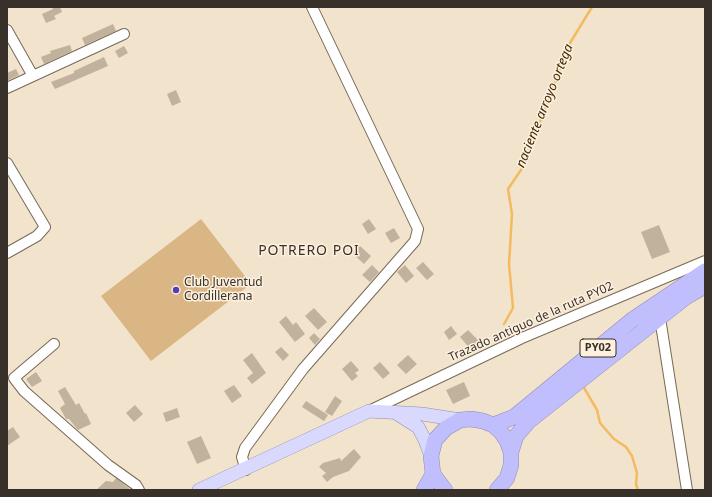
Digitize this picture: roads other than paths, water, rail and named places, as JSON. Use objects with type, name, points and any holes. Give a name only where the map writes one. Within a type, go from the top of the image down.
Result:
[{"type":"highway","name":"PY02","points":[[493,425],[514,417],[632,320],[705,271]]},
{"type":"highway","name":"PY02","points":[[497,490],[507,478],[511,465],[511,452],[516,436],[529,421],[686,297],[705,286]]},
{"type":"highway","points":[[445,490],[433,474],[430,456],[435,440],[446,428],[460,420],[477,420],[493,425],[501,432],[507,441],[511,452]]},
{"type":"highway","points":[[424,490],[433,474]]},
{"type":"main road","points":[[199,490],[246,470],[369,411],[392,412],[460,420]]},
{"type":"main road","points":[[392,412],[418,427],[425,440],[430,456]]},
{"type":"street","points":[[246,470],[242,457],[246,448],[303,369],[415,241],[418,229],[312,7]]},
{"type":"street","points":[[7,30],[33,76]]},
{"type":"street","points":[[7,88],[124,34]]},
{"type":"street","points":[[7,163],[11,176],[45,227],[37,236],[7,253]]},
{"type":"street","name":"Trazado antiguo de la ruta PY02","points":[[369,411],[522,338],[705,261]]},
{"type":"street","points":[[660,318],[687,490]]},
{"type":"street","points":[[54,344],[14,378],[30,396],[108,465],[136,485],[139,490]]},
{"type":"waterway","name":"naciente arroyo ortega","points":[[504,324],[513,308],[509,264],[512,214],[508,189],[523,167],[570,43],[592,7]]},
{"type":"waterway","name":"naciente arroyo ortega","points":[[583,386],[597,410],[600,423],[614,439],[626,447],[632,456],[637,473],[636,484],[638,490]]},
{"type":"place","name":"Club Juventud Cordillerana","points":[[176,290]]},
{"type":"district","name":"POTRERO POI","points":[[309,251]]}]
